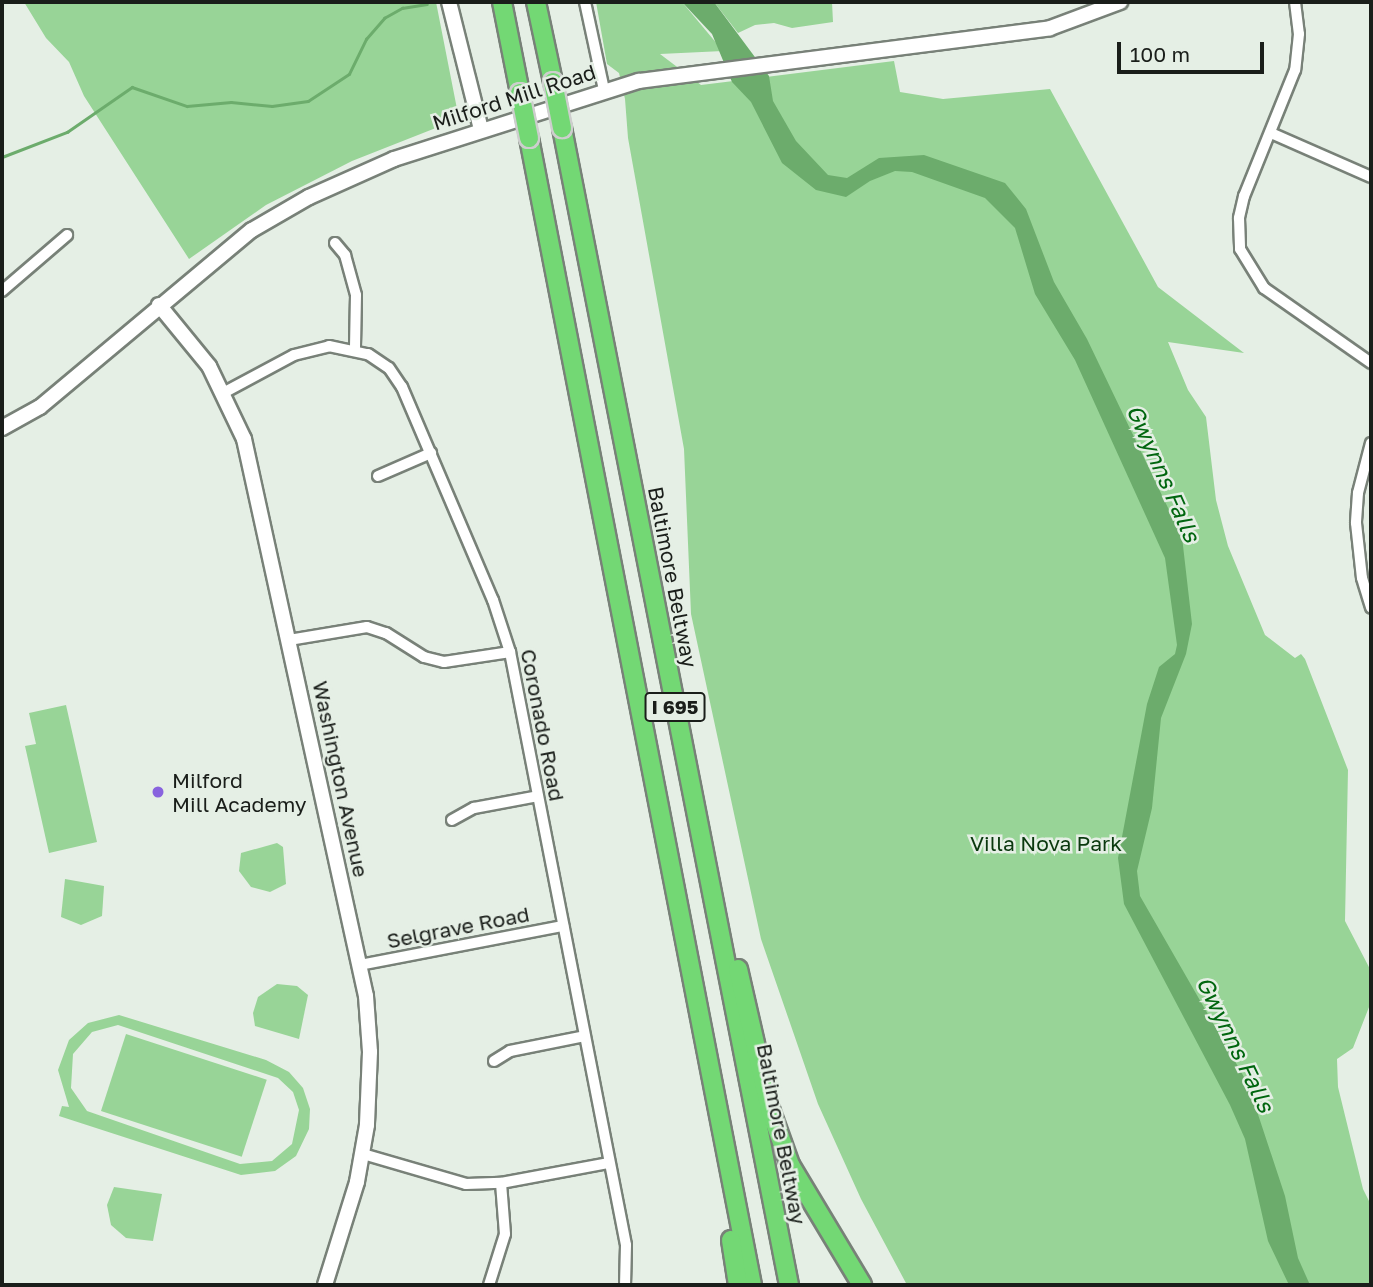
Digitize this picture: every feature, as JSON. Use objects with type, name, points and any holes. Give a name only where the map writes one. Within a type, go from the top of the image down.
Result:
[{"type":"highway","name":"I 695","points":[[502,2],[752,1285]]},
{"type":"highway","name":"Baltimore Beltway","points":[[536,2],[789,1285]]},
{"type":"highway","points":[[686,763],[780,1139],[805,1195],[862,1285]]},
{"type":"highway","points":[[730,1177],[730,1239],[738,1285]]},
{"type":"main road","points":[[449,2],[481,130]]},
{"type":"main road","name":"Milford Mill Road","points":[[2,428],[40,407],[159,305],[270,219],[394,159],[604,90],[655,77],[1051,27],[1120,2]]},
{"type":"main road","name":"Washington Avenue","points":[[159,305],[225,392],[244,439],[360,965],[370,1052],[363,1154],[325,1285]]},
{"type":"street","points":[[585,2],[604,90]]},
{"type":"street","points":[[1295,2],[1298,52],[1271,133],[1238,218],[1246,264],[1277,299],[1371,363]]},
{"type":"street","points":[[1271,133],[1371,177]]},
{"type":"street","points":[[2,291],[67,235]]},
{"type":"street","points":[[335,243],[345,255],[356,295],[355,349]]},
{"type":"street","name":"Coronado Road","points":[[225,392],[304,351],[329,346],[355,349],[379,360],[396,376],[510,652],[625,1245],[625,1285]]},
{"type":"street","points":[[1371,443],[1358,493],[1356,523],[1362,578],[1371,608]]},
{"type":"street","points":[[378,476],[430,453]]},
{"type":"street","points":[[289,640],[367,627],[386,633],[424,657],[444,662],[510,652]]},
{"type":"street","points":[[452,820],[474,808],[538,796]]},
{"type":"street","name":"Selgrave Road","points":[[360,965],[563,926]]},
{"type":"street","points":[[494,1061],[510,1051],[585,1037]]},
{"type":"street","points":[[363,1154],[450,1181],[501,1183],[610,1163]]},
{"type":"street","points":[[489,1285],[505,1234],[501,1183]]},
{"type":"green space","points":[[24,2],[436,2],[458,114],[451,122],[352,161],[266,205],[189,259],[84,96],[69,62],[46,38]]},
{"type":"green space","name":"Villa Nova Park","points":[[596,2],[682,2],[723,51],[660,54],[701,85],[894,61],[900,92],[943,99],[1050,89],[1158,287],[1244,353],[1168,342],[1188,390],[1206,417],[1216,500],[1228,546],[1265,635],[1295,658],[1301,654],[1305,659],[1348,770],[1345,921],[1371,971],[1371,1002],[1353,1048],[1337,1059],[1338,1087],[1363,1189],[1371,1205],[1371,1285],[907,1285],[861,1199],[818,1104],[761,939],[691,614],[684,449],[628,138],[625,99],[619,73],[607,64]]},
{"type":"green space","points":[[714,2],[832,2],[833,22],[792,28],[774,23],[755,25],[738,33]]},
{"type":"green space","points":[[66,705],[97,842],[49,853],[25,746],[36,744],[29,713]]},
{"type":"green space","points":[[277,843],[283,847],[286,884],[270,892],[251,887],[239,871],[241,853]]},
{"type":"green space","points":[[65,879],[104,886],[102,916],[81,925],[61,917]]},
{"type":"green space","points":[[277,984],[297,986],[308,995],[299,1039],[255,1026],[253,1013],[258,997]]},
{"type":"green space","points":[[119,1015],[266,1060],[289,1072],[303,1088],[310,1109],[309,1129],[296,1156],[275,1171],[241,1175],[59,1116],[62,1106],[69,1107],[58,1070],[69,1040],[88,1023]],"holes":[[[118,1025],[278,1078],[293,1092],[299,1110],[292,1144],[272,1161],[240,1164],[87,1111],[71,1088],[73,1054],[92,1032]]]},
{"type":"green space","points":[[126,1034],[267,1080],[242,1157],[101,1111]]},
{"type":"green space","points":[[114,1187],[162,1194],[153,1241],[126,1238],[111,1225],[107,1205]]},
{"type":"shaded area","name":"Gwynns Falls","points":[[682,2],[714,2],[769,76],[773,101],[796,141],[828,175],[847,178],[879,158],[924,155],[1005,183],[1026,209],[1054,282],[1087,339],[1182,537],[1192,624],[1186,654],[1161,718],[1152,808],[1137,871],[1140,896],[1248,1084],[1285,1196],[1298,1258],[1310,1285],[1289,1285],[1268,1241],[1245,1139],[1230,1105],[1124,904],[1118,858],[1147,704],[1159,667],[1175,654],[1177,645],[1165,558],[1075,360],[1035,294],[1015,228],[985,198],[912,172],[895,171],[870,181],[846,197],[816,190],[782,163],[751,102],[732,82],[712,34]]},
{"type":"waterway","points":[[2,157],[67,132],[132,87],[187,106],[231,102],[272,106],[308,101],[349,74],[366,39],[384,18],[402,8],[427,4]]},
{"type":"place","name":"Milford Mill Academy","points":[[158,792]]}]
